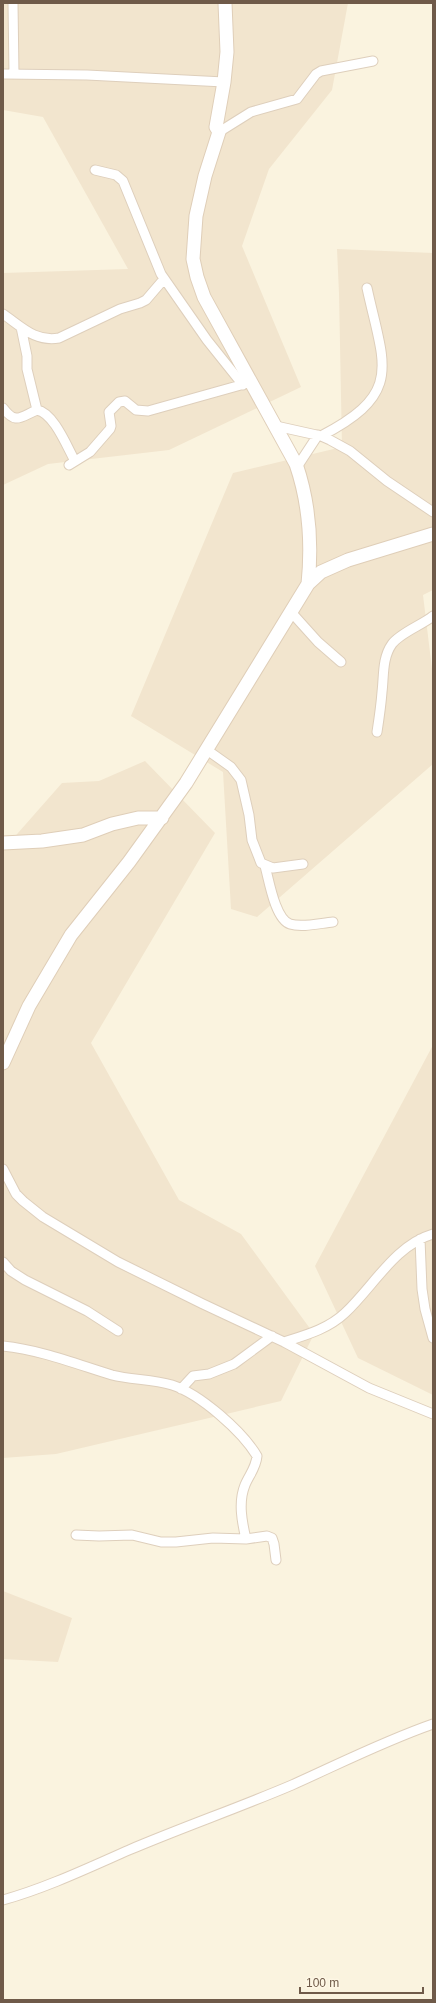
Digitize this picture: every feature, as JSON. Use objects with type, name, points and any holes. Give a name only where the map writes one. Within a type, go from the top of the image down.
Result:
[{"type":"street","points":[[13,3],[14,74]]},
{"type":"street","points":[[225,3],[226,52],[224,82],[216,127],[218,132],[205,176],[196,216],[193,259],[204,297],[246,384]]},
{"type":"street","points":[[218,132],[251,112],[297,99],[316,74],[321,71],[373,61]]},
{"type":"street","points":[[3,74],[87,75],[224,82]]},
{"type":"street","points":[[95,170],[116,175],[122,181],[164,279],[207,340],[246,384],[276,426],[297,467],[303,484],[310,559],[308,584]]},
{"type":"street","points":[[3,314],[36,337],[48,340],[59,338],[120,309],[146,300],[164,279]]},
{"type":"street","points":[[297,467],[320,435],[364,408],[372,400],[382,378],[379,341],[367,288]]},
{"type":"street","points":[[21,327],[27,356],[27,369],[37,410]]},
{"type":"street","points":[[3,408],[10,417],[16,419],[37,410],[48,415],[56,426],[72,463],[90,452],[110,429],[109,412],[119,402],[125,401],[136,410],[148,411],[246,384]]},
{"type":"street","points":[[276,426],[320,435],[350,451],[387,480],[433,512]]},
{"type":"street","points":[[3,1063],[29,1006],[71,935],[162,818],[207,750],[308,584],[321,572],[348,560],[433,534]]},
{"type":"street","points":[[291,612],[318,642],[341,662]]},
{"type":"street","points":[[377,732],[384,664],[388,651],[398,638],[433,616]]},
{"type":"street","points":[[207,750],[231,767],[241,780],[248,809],[252,840],[261,863],[265,866],[277,908],[285,922],[291,925],[333,922]]},
{"type":"street","points":[[3,843],[42,841],[83,835],[112,824],[138,818],[162,818]]},
{"type":"street","points":[[265,866],[285,867],[303,864]]},
{"type":"street","points":[[3,1169],[16,1194],[43,1217],[118,1262],[272,1336],[370,1388],[433,1414]]},
{"type":"street","points":[[284,1342],[308,1335],[327,1326],[344,1314],[400,1253],[420,1239],[433,1234]]},
{"type":"street","points":[[420,1239],[424,1309],[433,1338]]},
{"type":"street","points":[[3,1262],[11,1271],[25,1280],[87,1311],[118,1331]]},
{"type":"street","points":[[181,1389],[193,1376],[209,1374],[234,1364],[272,1336]]},
{"type":"street","points":[[3,1346],[45,1354],[115,1376],[172,1385],[191,1393],[209,1405],[244,1438],[257,1456],[254,1470],[244,1487],[242,1499],[241,1511],[246,1539]]},
{"type":"street","points":[[76,1535],[132,1535],[161,1542],[214,1538],[246,1539],[270,1536],[274,1544],[276,1560]]},
{"type":"street","points":[[3,1900],[52,1882],[178,1829],[278,1790],[383,1742],[433,1724]]},
{"type":"shaded area","points":[[3,3],[348,3],[332,90],[269,169],[242,246],[301,387],[169,450],[48,464],[3,485],[3,273],[128,269],[43,117],[3,110]]},
{"type":"shaded area","points":[[337,249],[433,253],[433,590],[423,595],[433,677],[433,764],[257,917],[231,909],[223,772],[131,716],[233,473],[342,447]]},
{"type":"shaded area","points":[[145,761],[215,833],[91,1043],[179,1200],[241,1234],[314,1334],[281,1401],[56,1454],[3,1458],[3,850],[62,783],[99,781]]},
{"type":"shaded area","points":[[433,1045],[433,1395],[358,1358],[315,1266]]},
{"type":"shaded area","points":[[3,1591],[72,1618],[58,1662],[3,1659]]}]
